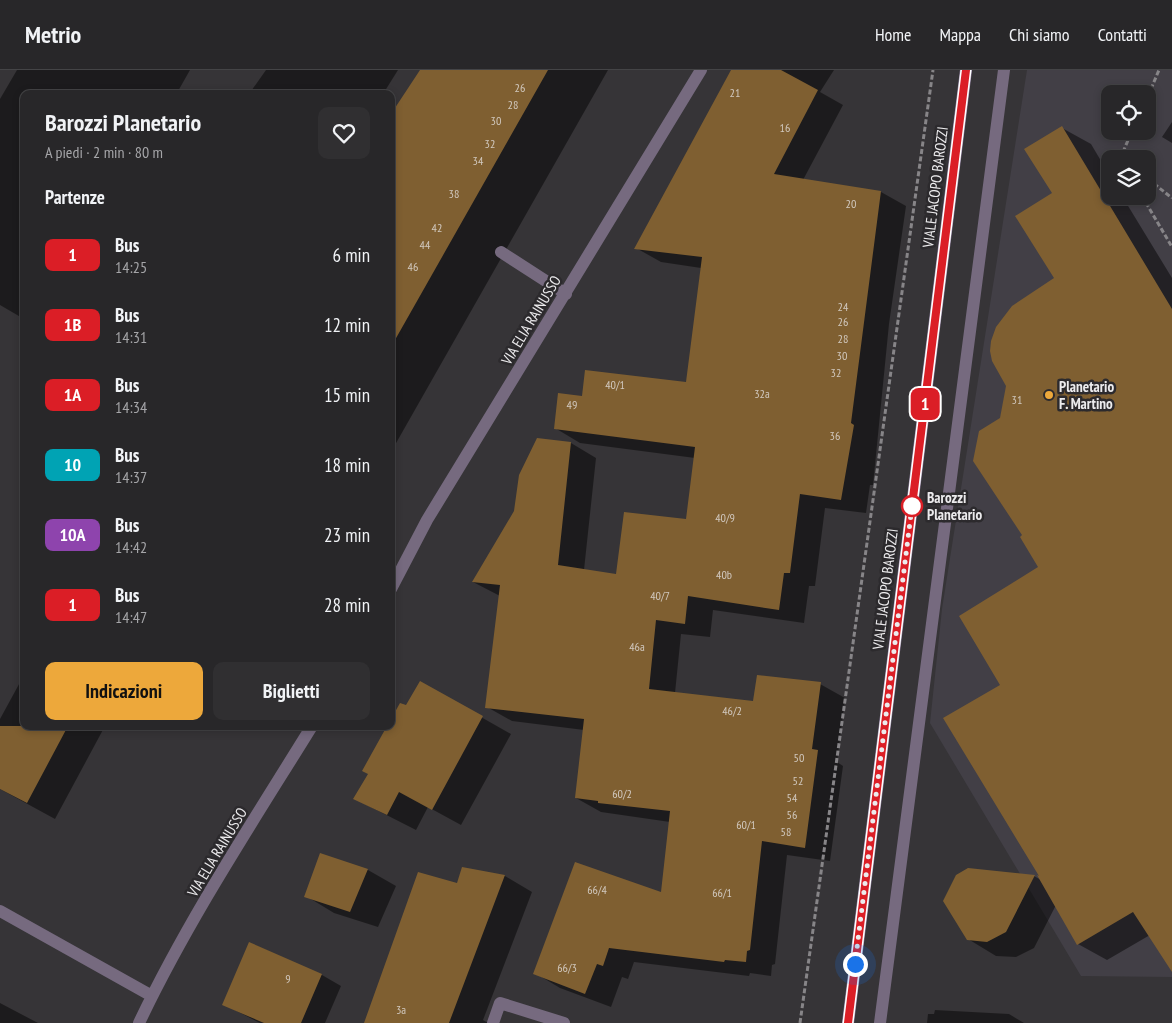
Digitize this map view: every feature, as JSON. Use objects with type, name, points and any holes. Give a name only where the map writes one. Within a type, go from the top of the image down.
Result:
[{"type":"street","name":"VIA ELIA RAINUSSO","points":[[395,581],[427,520],[701,70]]},
{"type":"street","name":"VIALE JACOPO BAROZZI","points":[[848,1023],[966,70]]},
{"type":"street","points":[[880,1023],[1004,70]]},
{"type":"street","points":[[501,252],[566,294]]},
{"type":"street","name":"VIA ELIA RAINUSSO","points":[[139,1023],[152,996],[226,865],[310,730]]},
{"type":"street","points":[[0,911],[152,996]]},
{"type":"street","points":[[493,1023],[500,1003],[564,1023]]},
{"type":"path","points":[[800,1023],[933,70]]},
{"type":"path","points":[[1153,85],[1159,70]]},
{"type":"path","points":[[1156,185],[1172,198]]},
{"type":"path","points":[[1147,205],[1172,247]]},
{"type":"shaded area","points":[[1027,70],[1172,70],[1172,977],[1081,976],[930,723],[942,609]]},
{"type":"building","points":[[420,70],[548,70],[395,340],[395,108]]},
{"type":"building","points":[[731,70],[781,70],[818,90],[774,174],[881,191],[851,423],[854,425],[841,500],[800,494],[790,573],[784,573],[779,610],[688,596],[685,624],[656,620],[649,689],[753,701],[757,675],[821,682],[812,749],[818,750],[805,848],[762,841],[750,950],[747,951],[746,962],[725,960],[724,962],[609,948],[603,966],[597,964],[585,994],[533,974],[575,862],[661,892],[670,811],[598,803],[598,801],[575,798],[584,719],[485,708],[500,585],[472,582],[514,511],[519,475],[537,438],[571,442],[558,565],[616,574],[624,512],[686,519],[695,447],[554,429],[558,393],[582,396],[585,370],[686,382],[702,257],[634,249]]},
{"type":"building","points":[[1062,126],[1101,191],[1101,205],[1109,205],[1172,309],[1172,972],[1133,912],[1077,945],[1037,875],[1039,876],[943,718],[1000,685],[959,616],[1038,567],[1020,537],[1022,535],[973,461],[979,431],[1000,418],[1006,386],[992,361],[990,351],[996,327],[1012,306],[1054,278],[1015,216],[1052,193],[1024,149]]},
{"type":"building","points":[[420,681],[483,716],[432,810],[399,792],[387,815],[353,799],[368,774],[362,771],[385,730],[395,730],[395,712],[400,703],[406,705]]},
{"type":"building","points":[[0,726],[20,726],[20,730],[66,730],[27,803],[0,789]]},
{"type":"building","points":[[320,853],[368,869],[350,912],[304,897]]},
{"type":"building","points":[[462,867],[505,875],[449,1023],[364,1023],[418,872],[457,883]]},
{"type":"building","points":[[968,868],[1035,875],[1006,932],[987,942],[967,940],[943,901],[956,875]]},
{"type":"building","points":[[249,942],[322,974],[301,1023],[264,1023],[222,1005]]},
{"type":"bus line","name":"1","points":[[848,1023],[966,70]]},
{"type":"place","name":"Planetario F. Martino","points":[[1049,395]]},
{"type":"place","name":"Barozzi Planetario","points":[[912,506]]},
{"type":"route","points":[[855,964],[912,506]]}]
